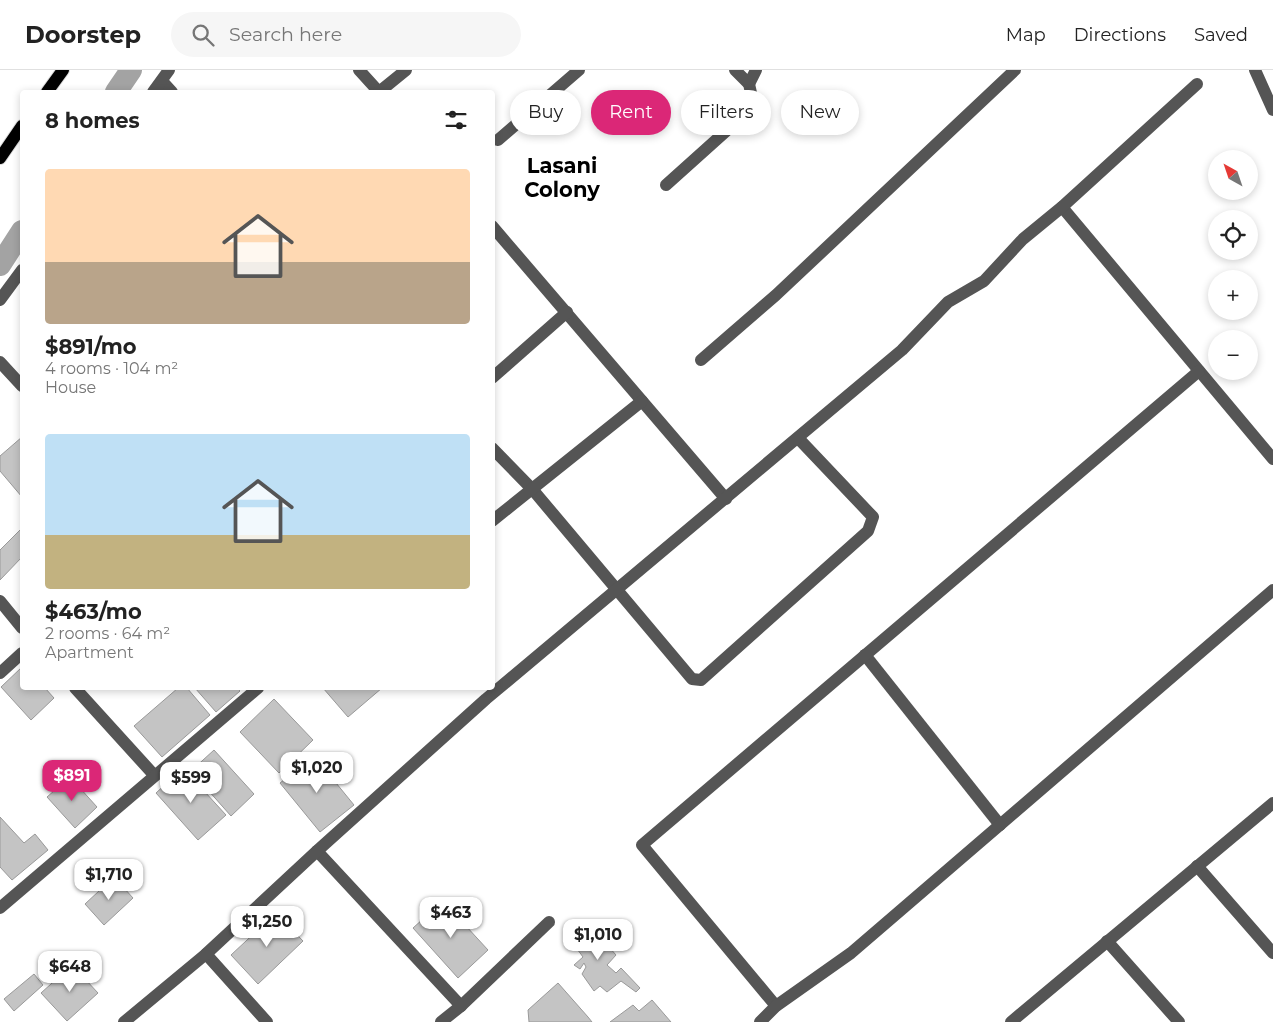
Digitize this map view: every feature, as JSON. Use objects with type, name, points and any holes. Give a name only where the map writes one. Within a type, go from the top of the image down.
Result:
[{"type":"main road","points":[[48,90],[63,70]]},
{"type":"main road","points":[[0,158],[20,129]]},
{"type":"street","points":[[360,70],[377,90]]},
{"type":"street","points":[[381,90],[406,70]]},
{"type":"street","points":[[498,140],[579,70]]},
{"type":"street","points":[[666,184],[754,106],[749,84],[735,70]]},
{"type":"street","points":[[749,84],[756,70]]},
{"type":"street","points":[[701,360],[776,295],[1015,70]]},
{"type":"street","points":[[1255,70],[1273,110]]},
{"type":"street","points":[[154,90],[165,75]]},
{"type":"street","points":[[165,75],[171,90]]},
{"type":"street","points":[[124,1022],[206,954],[486,699],[902,350],[948,302],[984,282],[1023,239],[1062,207],[1197,84]]},
{"type":"street","points":[[1062,207],[1273,459]]},
{"type":"street","points":[[495,229],[726,498]]},
{"type":"street","points":[[0,300],[20,273]]},
{"type":"street","points":[[495,375],[567,312]]},
{"type":"street","points":[[0,362],[20,384]]},
{"type":"street","points":[[776,1006],[642,845],[1199,371]]},
{"type":"street","points":[[495,519],[642,401]]},
{"type":"street","points":[[495,451],[533,490],[692,679],[701,680],[868,531],[873,517],[798,438]]},
{"type":"street","points":[[760,1022],[776,1006],[851,952],[1273,590]]},
{"type":"street","points":[[0,601],[20,626]]},
{"type":"street","points":[[0,673],[20,655]]},
{"type":"street","points":[[865,655],[1000,825]]},
{"type":"street","points":[[78,690],[154,775]]},
{"type":"street","points":[[2,901],[256,690]]},
{"type":"street","points":[[1016,1021],[1273,803]]},
{"type":"street","points":[[317,851],[461,1006]]},
{"type":"street","points":[[1197,866],[1273,953]]},
{"type":"street","points":[[441,1022],[461,1006],[549,922]]},
{"type":"street","points":[[1107,942],[1179,1022]]},
{"type":"street","points":[[206,954],[267,1022]]},
{"type":"building","points":[[20,439],[20,495],[0,471],[0,456]]},
{"type":"building","points":[[20,530],[20,559],[0,580],[0,550]]},
{"type":"building","points":[[20,669],[20,690],[47,690],[54,698],[31,720],[1,687]]},
{"type":"building","points":[[176,690],[189,690],[210,715],[162,757],[134,726]]},
{"type":"building","points":[[197,690],[240,691],[216,712]]},
{"type":"building","points":[[325,690],[380,690],[348,717]]},
{"type":"building","points":[[274,699],[313,740],[279,773],[240,732]]},
{"type":"building","points":[[214,750],[254,794],[231,816],[191,771]]},
{"type":"building","points":[[314,756],[354,805],[320,832],[280,783]]},
{"type":"building","points":[[183,768],[226,815],[198,840],[156,793]]},
{"type":"building","points":[[70,777],[97,807],[75,828],[47,797]]},
{"type":"building","points":[[0,817],[24,843],[35,834],[48,850],[12,880],[0,867]]},
{"type":"building","points":[[114,877],[133,898],[104,925],[85,904]]},
{"type":"building","points":[[443,901],[488,950],[458,978],[413,928]]},
{"type":"building","points":[[276,913],[303,941],[258,984],[231,955]]},
{"type":"building","points":[[587,922],[616,955],[607,965],[616,973],[621,968],[640,988],[636,992],[621,981],[607,992],[600,986],[594,991],[582,974],[586,967],[584,963],[580,969],[574,965],[583,957],[569,938]]},
{"type":"building","points":[[72,965],[98,993],[67,1021],[41,993]]},
{"type":"building","points":[[34,974],[43,985],[14,1011],[4,999]]},
{"type":"building","points":[[558,983],[592,1022],[529,1022],[528,1010]]},
{"type":"building","points":[[652,1000],[671,1022],[610,1022],[633,1005],[639,1011]]},
{"type":"waterway","points":[[117,90],[131,70]]},
{"type":"waterway","points":[[0,265],[20,234]]},
{"type":"district","name":"Lasani Colony","points":[[562,178]]}]
